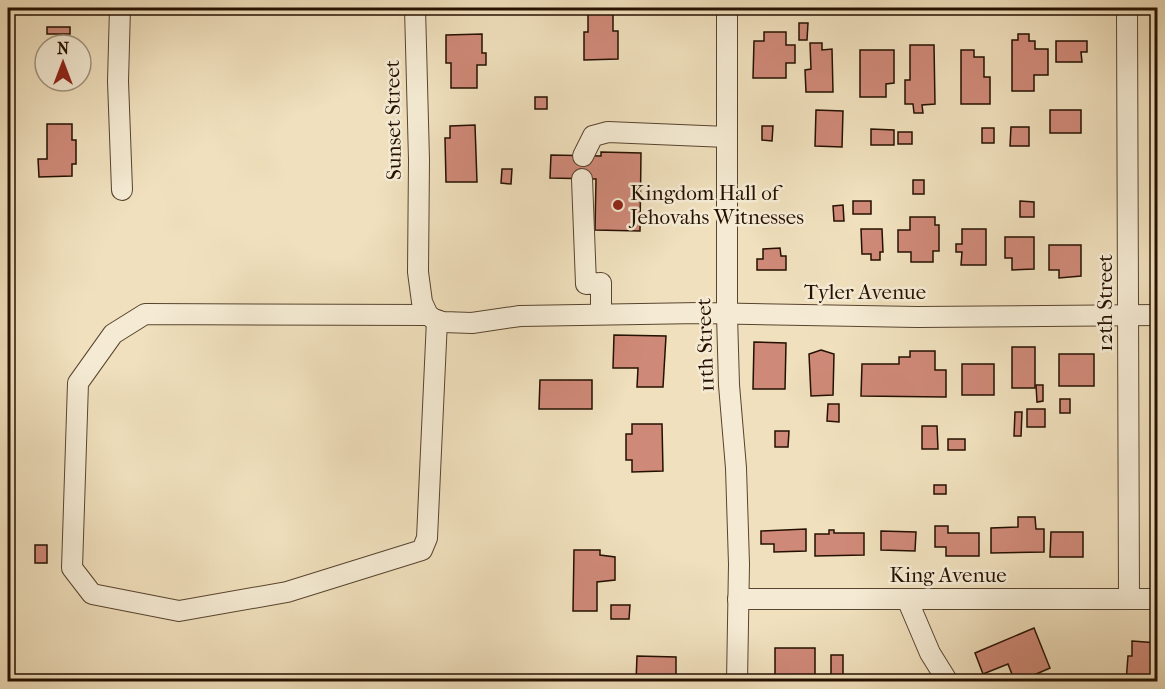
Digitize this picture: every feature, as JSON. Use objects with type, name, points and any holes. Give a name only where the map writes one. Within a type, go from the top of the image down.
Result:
[{"type":"street","points":[[120,8],[118,81],[123,189]]},
{"type":"street","name":"Sunset Street","points":[[415,8],[418,272],[422,303],[433,318],[427,538],[422,550],[287,592],[178,611],[92,594],[72,568],[78,383],[113,334],[145,314],[433,318]]},
{"type":"street","name":"11th Street","points":[[727,8],[727,315],[729,385],[736,468],[738,599],[736,681]]},
{"type":"street","name":"12th Street","points":[[1127,8],[1129,599]]},
{"type":"street","points":[[583,156],[593,136],[608,132],[727,137]]},
{"type":"street","points":[[582,179],[586,284],[601,283],[601,314]]},
{"type":"street","name":"Tyler Avenue","points":[[433,318],[472,323],[520,316],[572,314],[700,313],[917,317],[1158,315]]},
{"type":"street","name":"King Avenue","points":[[738,599],[1158,599]]},
{"type":"street","points":[[907,599],[930,653],[948,681]]},
{"type":"building","points":[[588,8],[613,8],[613,31],[618,31],[618,59],[584,60],[584,32],[588,32]]},
{"type":"building","points":[[799,23],[808,23],[807,40],[799,40]]},
{"type":"building","points":[[47,27],[70,27],[70,33],[47,33]]},
{"type":"building","points":[[764,32],[786,32],[786,45],[795,45],[795,63],[786,63],[786,78],[753,78],[754,41],[764,41]]},
{"type":"building","points":[[482,34],[482,53],[486,53],[486,65],[477,65],[477,88],[451,88],[451,63],[446,63],[446,35]]},
{"type":"building","points":[[1018,34],[1029,34],[1029,41],[1035,41],[1035,49],[1048,49],[1048,75],[1034,75],[1034,91],[1012,91],[1012,40],[1018,40]]},
{"type":"building","points":[[1056,41],[1087,41],[1087,52],[1081,52],[1082,62],[1056,62]]},
{"type":"building","points":[[810,43],[822,43],[822,50],[832,49],[833,92],[806,92],[805,70],[811,69]]},
{"type":"building","points":[[910,45],[934,45],[935,104],[922,105],[923,113],[914,113],[913,104],[905,104],[905,80],[910,80]]},
{"type":"building","points":[[860,50],[894,50],[894,83],[886,84],[886,97],[860,97]]},
{"type":"building","points":[[961,50],[974,50],[974,57],[984,57],[984,77],[990,77],[990,104],[961,104]]},
{"type":"building","points":[[535,97],[547,97],[547,109],[535,109]]},
{"type":"building","points":[[816,110],[843,111],[842,147],[815,146]]},
{"type":"building","points":[[1050,110],[1081,110],[1081,133],[1050,133]]},
{"type":"building","points":[[47,124],[72,124],[72,140],[76,140],[76,164],[72,164],[72,176],[39,177],[38,159],[47,159]]},
{"type":"building","points":[[475,125],[477,182],[446,182],[445,138],[450,138],[450,126]]},
{"type":"building","points":[[762,126],[773,126],[772,141],[762,140]]},
{"type":"building","points":[[1011,127],[1029,127],[1029,146],[1010,146]]},
{"type":"building","points":[[982,128],[994,128],[994,143],[982,143]]},
{"type":"building","points":[[871,129],[894,130],[894,145],[871,145]]},
{"type":"building","points":[[898,132],[912,132],[912,144],[898,144]]},
{"type":"building","name":"Kingdom Hall of Jehovahs Witnesses","points":[[601,152],[641,153],[640,231],[595,230],[596,179],[550,178],[551,155],[601,156]]},
{"type":"building","points":[[502,169],[512,169],[511,184],[501,183]]},
{"type":"building","points":[[913,180],[924,180],[924,194],[913,194]]},
{"type":"building","points":[[853,201],[871,201],[871,214],[853,214]]},
{"type":"building","points":[[1020,201],[1034,202],[1034,217],[1020,217]]},
{"type":"building","points":[[843,205],[844,221],[834,221],[833,206]]},
{"type":"building","points":[[910,217],[935,217],[935,225],[939,225],[939,251],[933,251],[933,262],[911,262],[911,252],[898,252],[898,230],[910,230]]},
{"type":"building","points":[[861,229],[882,229],[883,252],[880,252],[880,260],[871,260],[871,254],[862,254]]},
{"type":"building","points":[[962,229],[986,229],[986,265],[961,265],[962,252],[956,252],[956,244],[962,244]]},
{"type":"building","points":[[1005,237],[1034,237],[1034,269],[1012,270],[1012,258],[1005,258]]},
{"type":"building","points":[[1049,245],[1081,245],[1081,276],[1059,278],[1059,270],[1049,270]]},
{"type":"building","points":[[780,248],[781,256],[786,256],[786,270],[757,270],[757,259],[763,259],[763,249]]},
{"type":"building","points":[[614,335],[666,336],[663,387],[637,387],[638,368],[613,368]]},
{"type":"building","points":[[754,342],[786,343],[785,389],[753,389]]},
{"type":"building","points":[[1012,347],[1035,347],[1035,388],[1012,388]]},
{"type":"building","points":[[821,350],[834,354],[833,395],[811,396],[809,354]]},
{"type":"building","points":[[910,351],[935,351],[935,370],[946,370],[946,397],[861,396],[862,364],[899,364],[899,357],[910,357]]},
{"type":"building","points":[[1059,354],[1094,354],[1094,386],[1059,386]]},
{"type":"building","points":[[962,364],[994,364],[994,395],[962,395]]},
{"type":"building","points":[[540,380],[592,380],[592,409],[539,409]]},
{"type":"building","points":[[1036,385],[1043,385],[1043,401],[1037,402]]},
{"type":"building","points":[[1060,399],[1070,399],[1070,413],[1060,413]]},
{"type":"building","points":[[828,404],[839,404],[839,422],[827,421]]},
{"type":"building","points":[[1027,409],[1045,409],[1045,427],[1027,427]]},
{"type":"building","points":[[1015,412],[1022,412],[1021,436],[1014,436]]},
{"type":"building","points":[[632,424],[662,424],[663,471],[632,472],[632,460],[626,460],[626,434],[632,434]]},
{"type":"building","points":[[922,426],[937,426],[938,449],[922,449]]},
{"type":"building","points":[[775,431],[789,431],[788,447],[775,447]]},
{"type":"building","points":[[948,439],[965,439],[965,450],[948,450]]},
{"type":"building","points":[[934,485],[946,485],[946,494],[934,494]]},
{"type":"building","points":[[1018,517],[1035,517],[1036,529],[1044,529],[1044,552],[991,553],[991,528],[1018,527]]},
{"type":"building","points":[[935,526],[948,526],[948,533],[979,533],[979,556],[946,556],[946,547],[935,547]]},
{"type":"building","points":[[806,529],[806,551],[774,552],[774,544],[761,544],[761,531]]},
{"type":"building","points":[[829,530],[834,530],[834,533],[864,533],[864,555],[815,556],[815,534],[829,534]]},
{"type":"building","points":[[881,531],[916,532],[915,551],[881,550]]},
{"type":"building","points":[[1051,532],[1083,532],[1083,557],[1050,557]]},
{"type":"building","points":[[1155,533],[1158,533],[1158,555],[1155,555]]},
{"type":"building","points":[[35,545],[47,545],[47,563],[35,563]]},
{"type":"building","points":[[574,550],[600,550],[600,555],[615,557],[615,580],[597,582],[597,611],[573,611]]},
{"type":"building","points":[[611,605],[630,605],[629,619],[611,619]]},
{"type":"building","points":[[1034,628],[1050,668],[1018,682],[1015,682],[1008,664],[983,674],[975,653]]},
{"type":"building","points":[[1132,641],[1158,643],[1158,682],[1126,682],[1128,656],[1132,656]]},
{"type":"building","points":[[775,648],[815,648],[815,682],[775,682]]},
{"type":"building","points":[[831,655],[843,655],[843,675],[831,675]]},
{"type":"building","points":[[637,656],[676,657],[676,682],[636,682]]},
{"type":"place","name":"Kingdom Hall of Jehovahs Witnesses","points":[[618,205]]}]
